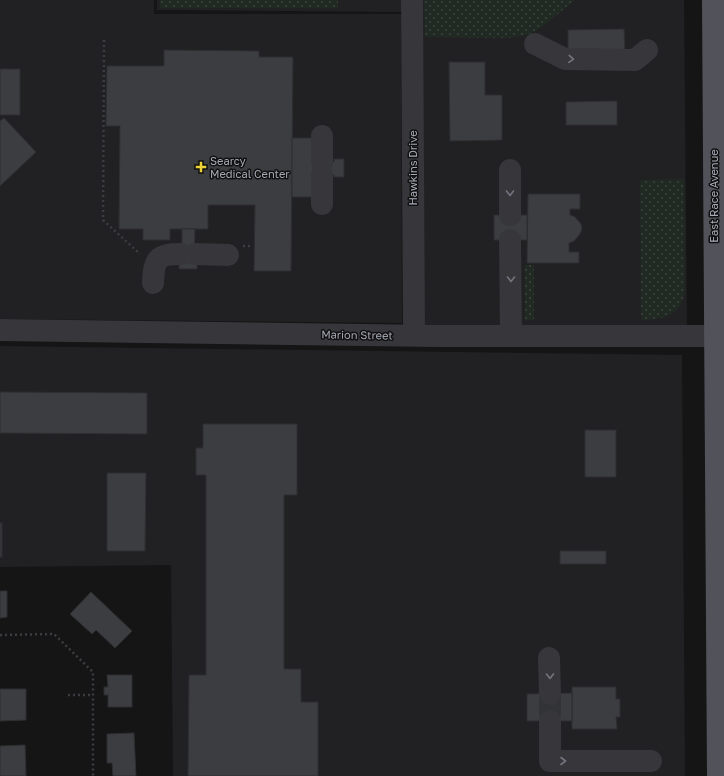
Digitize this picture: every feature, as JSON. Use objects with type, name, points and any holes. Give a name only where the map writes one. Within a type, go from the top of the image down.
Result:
[{"type":"main road","name":"East Race Avenue","points":[[713,0],[719,207],[715,336],[718,776]]},
{"type":"street","name":"Hawkins Drive","points":[[412,0],[414,336]]},
{"type":"street","points":[[535,44],[565,59],[635,60],[647,50]]},
{"type":"street","points":[[322,136],[322,204]]},
{"type":"street","points":[[510,170],[510,215]]},
{"type":"street","points":[[510,240],[511,336]]},
{"type":"street","points":[[153,283],[158,260],[162,256],[167,254],[188,254],[232,250]]},
{"type":"street","name":"Marion Street","points":[[0,330],[414,336],[715,336]]},
{"type":"street","points":[[549,658],[550,694]]},
{"type":"street","points":[[550,721],[550,761],[651,761]]},
{"type":"path","points":[[104,40],[104,220],[142,256]]},
{"type":"path","points":[[232,250],[251,246]]},
{"type":"path","points":[[0,635],[54,634],[93,672],[93,776]]},
{"type":"path","points":[[68,695],[93,695]]},
{"type":"shaded area","name":"Searcy Medical Center","points":[[0,0],[154,0],[154,14],[401,14],[402,323],[0,319]]},
{"type":"shaded area","points":[[157,0],[401,0],[401,12],[157,10]]},
{"type":"shaded area","points":[[160,0],[338,0],[338,8],[160,8]]},
{"type":"shaded area","points":[[422,0],[684,0],[687,326],[423,327]]},
{"type":"shaded area","points":[[424,0],[575,0],[542,27],[528,35],[508,38],[425,37]]},
{"type":"shaded area","points":[[684,179],[685,290],[683,299],[676,311],[664,317],[641,320],[640,180]]},
{"type":"shaded area","points":[[525,265],[534,265],[534,320],[525,320]]},
{"type":"shaded area","points":[[0,346],[682,355],[685,776],[173,776],[171,565],[0,567]]},
{"type":"building","points":[[624,29],[625,54],[568,55],[568,30]]},
{"type":"building","points":[[164,50],[259,51],[259,57],[293,57],[291,271],[254,271],[255,205],[208,205],[208,229],[170,229],[170,240],[143,240],[143,229],[119,229],[120,126],[106,126],[107,66],[164,66]]},
{"type":"building","points":[[449,62],[485,62],[485,95],[502,95],[502,140],[450,141]]},
{"type":"building","points":[[0,69],[20,69],[20,115],[0,115]]},
{"type":"building","points":[[617,101],[617,125],[566,125],[566,102]]},
{"type":"building","points":[[4,118],[36,152],[0,186],[0,121]]},
{"type":"building","points":[[292,138],[313,138],[314,162],[334,162],[334,159],[344,159],[344,177],[334,177],[334,175],[313,175],[313,197],[292,197]]},
{"type":"building","points":[[528,194],[580,194],[580,209],[570,209],[570,215],[575,217],[581,224],[582,229],[574,241],[569,243],[569,252],[579,252],[579,263],[527,263]]},
{"type":"building","points":[[494,215],[527,215],[527,240],[494,240]]},
{"type":"building","points":[[182,229],[195,229],[194,259],[197,260],[197,269],[179,269],[179,260],[182,260]]},
{"type":"building","points":[[0,392],[147,393],[147,434],[0,433]]},
{"type":"building","points":[[203,424],[297,424],[297,495],[284,495],[284,669],[301,669],[301,702],[318,702],[318,776],[188,776],[189,675],[206,675],[206,475],[196,475],[196,448],[203,448]]},
{"type":"building","points":[[585,430],[616,430],[616,477],[585,477]]},
{"type":"building","points":[[107,473],[146,473],[145,551],[107,551]]},
{"type":"building","points":[[0,523],[2,523],[2,557],[0,557]]},
{"type":"building","points":[[560,551],[606,551],[606,564],[560,564]]},
{"type":"building","points":[[0,591],[7,591],[7,617],[0,618]]},
{"type":"building","points":[[91,592],[132,631],[115,648],[96,630],[92,634],[70,614]]},
{"type":"building","points":[[107,675],[132,675],[132,707],[108,707],[108,695],[104,695],[104,687],[108,687]]},
{"type":"building","points":[[572,687],[616,687],[616,699],[620,699],[620,717],[616,717],[617,729],[572,729]]},
{"type":"building","points":[[0,689],[26,689],[26,720],[0,721]]},
{"type":"building","points":[[572,693],[572,721],[527,721],[527,694]]},
{"type":"building","points":[[134,733],[136,776],[113,776],[112,763],[107,763],[107,734]]},
{"type":"building","points":[[25,745],[26,776],[0,776],[0,746]]},
{"type":"tunnel","points":[[550,694],[550,721]]},
{"type":"place","name":"Searcy Medical Center","points":[[201,167]]}]
